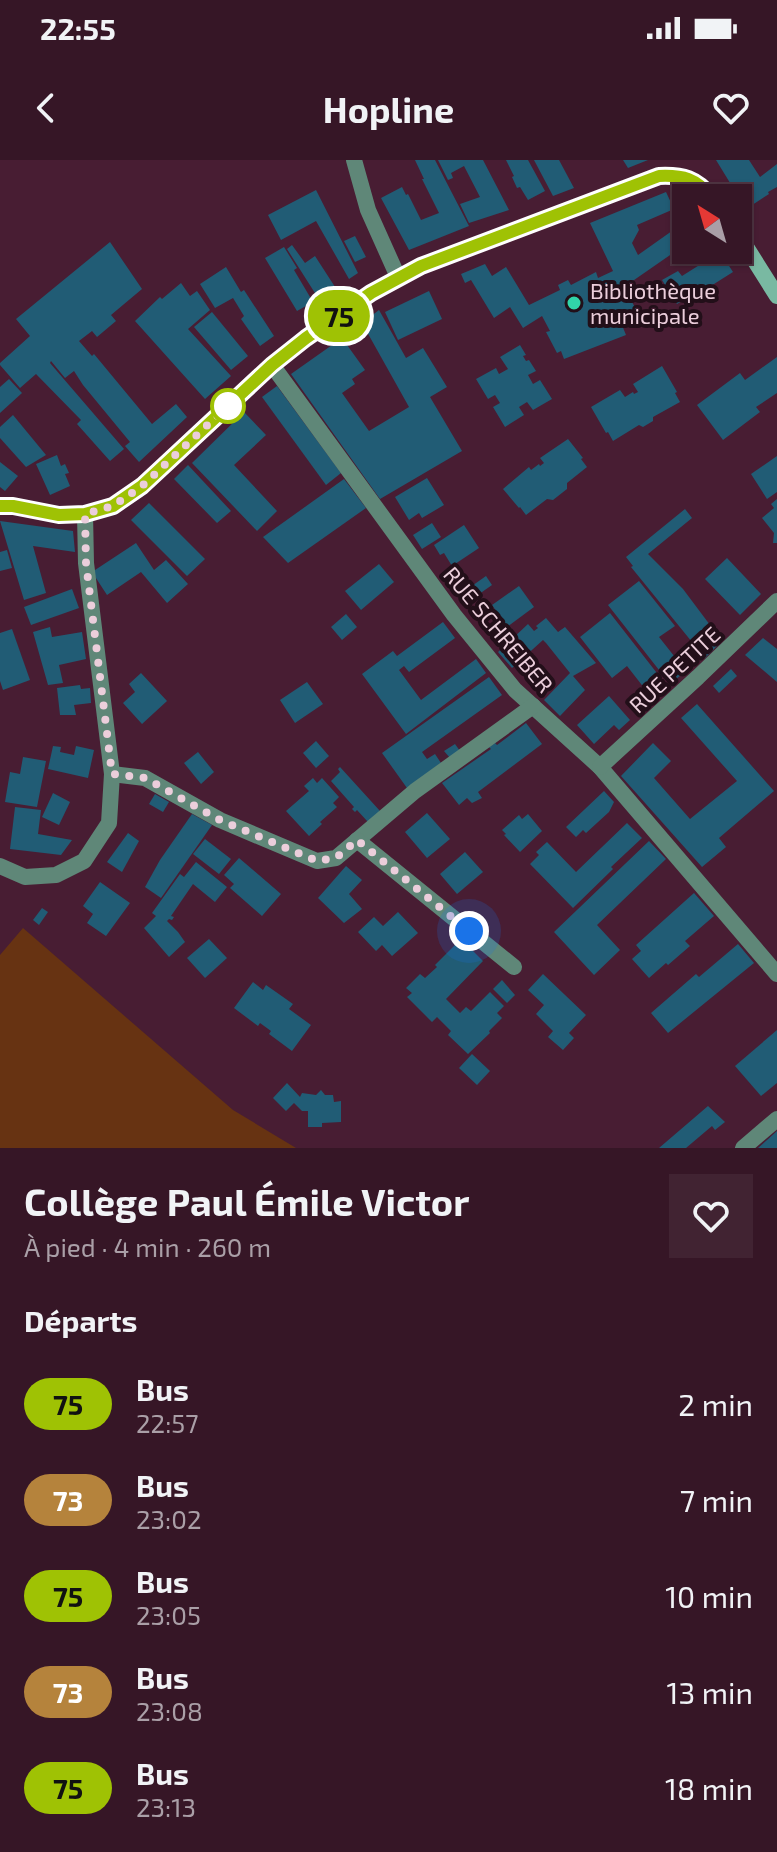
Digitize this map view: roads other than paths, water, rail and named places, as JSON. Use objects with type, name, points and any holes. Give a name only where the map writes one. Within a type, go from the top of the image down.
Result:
[{"type":"street","points":[[354,160],[368,210],[398,277]]},
{"type":"street","points":[[0,506],[59,515],[85,514],[113,506],[142,486],[272,365],[306,338],[398,277],[659,176],[680,175],[696,184]]},
{"type":"street","points":[[752,256],[777,296]]},
{"type":"street","name":"RUE SCHREIBER","points":[[272,365],[454,615],[515,690],[600,767],[777,974]]},
{"type":"street","points":[[0,866],[25,877],[56,875],[84,861],[109,823],[112,774],[86,563],[85,514]]},
{"type":"street","name":"RUE PETITE","points":[[600,767],[777,601]]},
{"type":"street","points":[[112,774],[145,778],[220,820],[317,861],[336,858],[415,791],[533,706]]},
{"type":"street","points":[[357,840],[514,967]]},
{"type":"street","points":[[743,1148],[777,1119]]},
{"type":"place","name":"Bibliothèque municipale","points":[[574,303]]}]
